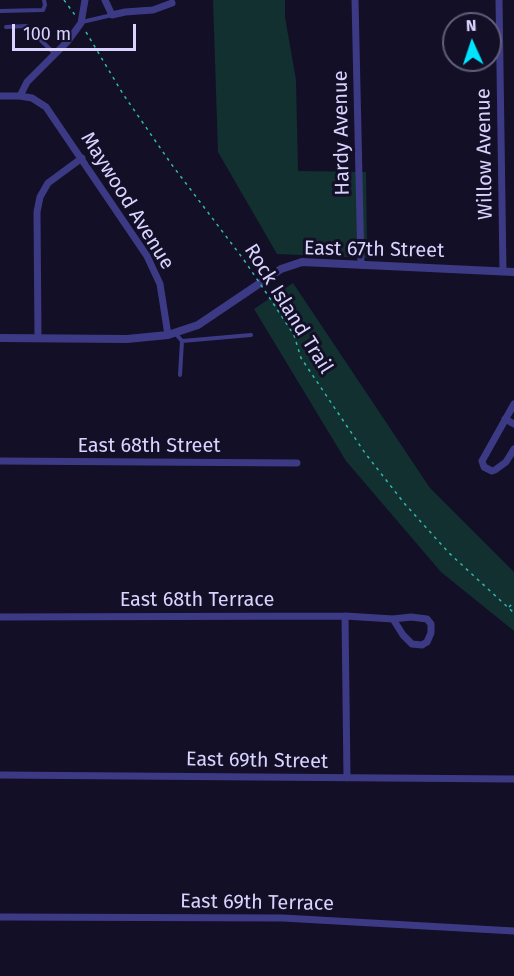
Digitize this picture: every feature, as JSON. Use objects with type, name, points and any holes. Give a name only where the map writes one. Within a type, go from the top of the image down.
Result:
[{"type":"street","points":[[0,96],[20,96],[27,82],[68,41],[81,23],[85,0]]},
{"type":"street","points":[[105,0],[112,15],[153,10],[172,3]]},
{"type":"street","name":"Hardy Avenue","points":[[356,0],[361,265]]},
{"type":"street","name":"Willow Avenue","points":[[499,0],[503,271]]},
{"type":"street","name":"Maywood Avenue","points":[[20,96],[32,98],[46,106],[147,256],[160,284],[171,334]]},
{"type":"street","points":[[38,338],[37,212],[40,197],[48,183],[82,158]]},
{"type":"street","name":"East 67th Street","points":[[0,338],[127,339],[171,334],[198,324],[281,269],[302,262],[514,272]]},
{"type":"street","points":[[514,404],[482,461],[484,467],[495,470],[506,462],[514,449]]},
{"type":"street","points":[[505,419],[514,424]]},
{"type":"street","name":"East 68th Street","points":[[0,461],[297,463]]},
{"type":"street","name":"East 68th Terrace","points":[[0,616],[345,616],[393,619],[411,617],[427,619],[431,624],[431,633],[427,642],[422,645],[411,644],[393,619]]},
{"type":"street","points":[[345,616],[347,778]]},
{"type":"street","name":"East 69th Street","points":[[0,775],[514,779]]},
{"type":"street","name":"East 69th Terrace","points":[[0,917],[283,918],[514,931]]},
{"type":"lane","points":[[0,11],[43,10],[44,0]]},
{"type":"lane","points":[[81,23],[112,15]]},
{"type":"lane","points":[[6,27],[26,26],[55,54]]},
{"type":"lane","points":[[171,334],[182,341],[251,335]]},
{"type":"lane","points":[[180,375],[182,341]]},
{"type":"path","name":"Rock Island Trail","points":[[64,0],[171,165],[265,291],[294,335],[301,358],[365,453],[404,503],[449,553],[514,613]]},
{"type":"path","points":[[509,608],[514,602]]},
{"type":"green space","points":[[213,0],[285,0],[285,17],[296,80],[298,171],[366,172],[367,251],[370,258],[277,254],[218,152]]},
{"type":"green space","points":[[293,283],[430,488],[514,572],[514,631],[441,572],[346,461],[254,309]]}]
